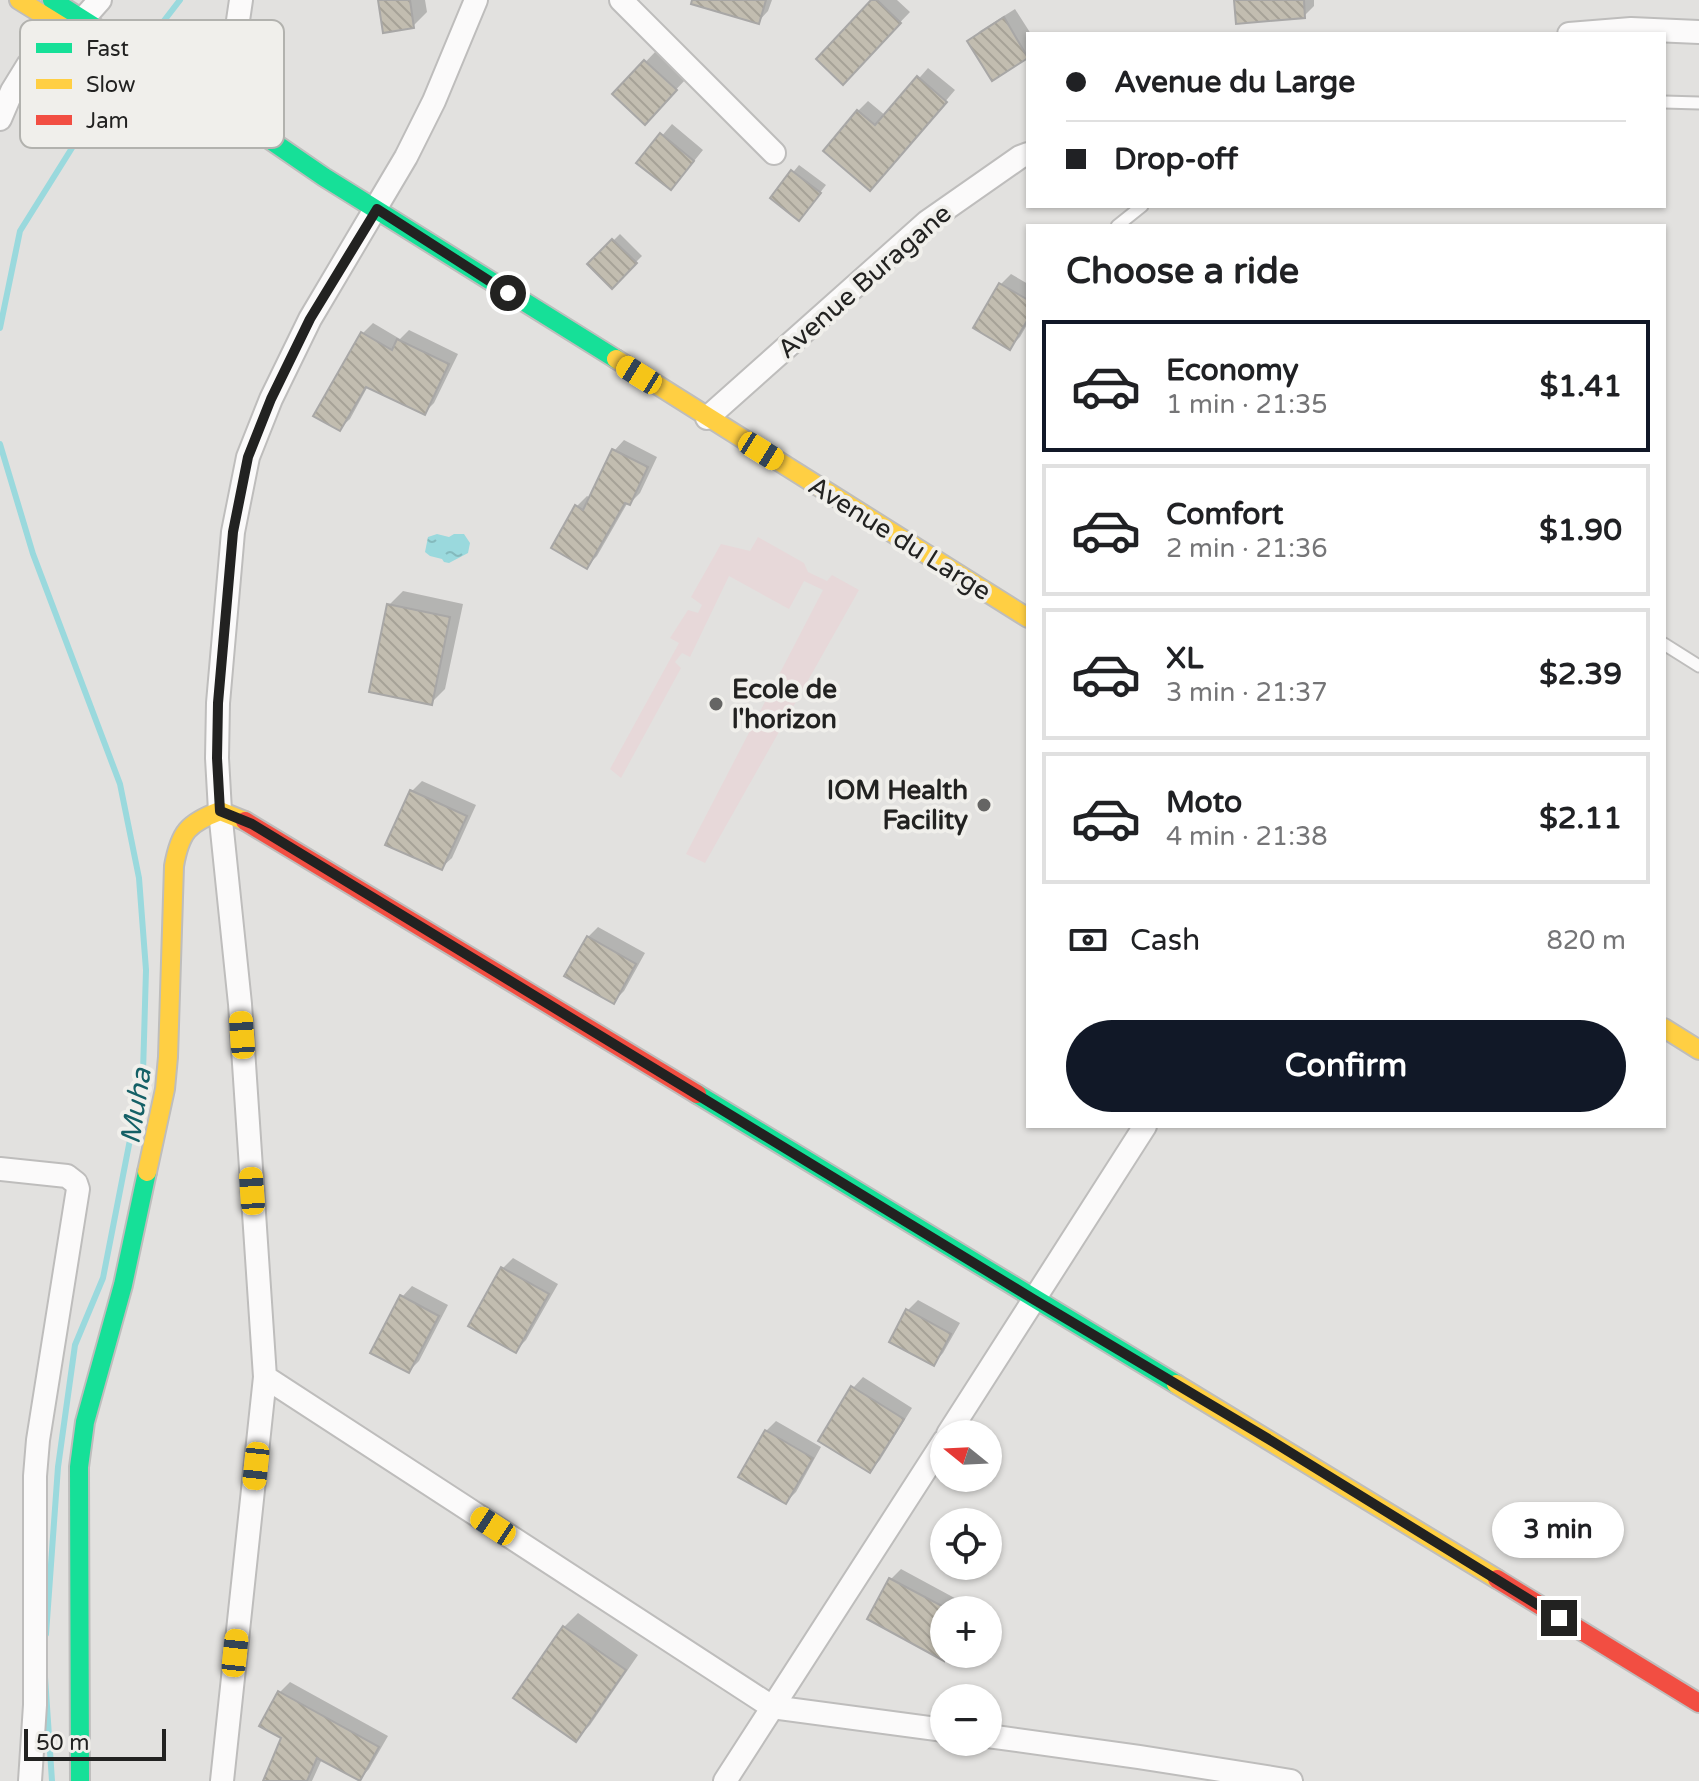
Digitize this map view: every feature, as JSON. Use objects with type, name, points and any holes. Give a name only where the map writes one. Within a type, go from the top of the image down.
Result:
[{"type":"street","name":"Avenue du Large","points":[[19,0],[65,20]]},
{"type":"street","name":"Avenue du Large","points":[[52,0],[70,20]]},
{"type":"street","points":[[78,20],[100,0]]},
{"type":"street","points":[[238,20],[241,0]]},
{"type":"street","points":[[222,1781],[265,1377],[240,1004],[217,758],[218,703],[233,532],[248,457],[271,399],[310,319],[406,157],[434,101],[476,0]]},
{"type":"street","points":[[621,0],[774,153]]},
{"type":"street","points":[[1594,32],[1631,29],[1699,32]]},
{"type":"street","points":[[0,119],[20,78]]},
{"type":"street","name":"Avenue du Large","points":[[258,148],[324,177]]},
{"type":"street","name":"Avenue du Large","points":[[282,148],[1026,617]]},
{"type":"street","name":"Avenue Buragane","points":[[707,418],[927,222],[1026,155]]},
{"type":"street","points":[[80,1781],[79,1467],[82,1440],[123,1285],[165,1089],[177,846],[183,832],[196,820],[220,811],[252,824],[1699,1703]]},
{"type":"street","points":[[1666,1029],[1699,1050]]},
{"type":"street","points":[[957,1420],[1144,1128]]},
{"type":"street","points":[[0,1169],[67,1176],[78,1189],[35,1476],[35,1705],[30,1781]]},
{"type":"street","points":[[265,1377],[772,1707],[930,1728]]},
{"type":"street","points":[[725,1781],[930,1463]]},
{"type":"street","points":[[1002,1738],[1291,1781]]},
{"type":"lane","points":[[1666,102],[1699,103]]},
{"type":"lane","points":[[1120,224],[1140,208]]},
{"type":"lane","points":[[1666,645],[1699,666]]},
{"type":"shaded area","points":[[758,537],[804,563],[808,572],[827,581],[832,575],[859,590],[705,863],[686,854],[823,590],[804,581],[789,609],[729,576],[690,657],[682,653],[675,662],[681,668],[621,778],[610,769],[679,643],[670,638],[688,610],[698,613],[702,605],[691,597],[721,544],[750,551]]},
{"type":"water","points":[[437,534],[449,537],[464,534],[470,543],[468,553],[449,563],[430,556],[425,552],[428,537]]},
{"type":"building","points":[[378,0],[410,0],[414,28],[383,33]]},
{"type":"building","points":[[692,0],[766,0],[759,24],[691,4]]},
{"type":"building","points":[[871,0],[877,0],[901,23],[843,85],[816,59]]},
{"type":"building","points":[[1234,0],[1304,0],[1305,18],[1236,24]]},
{"type":"building","points":[[1004,17],[1026,59],[992,81],[967,41]]},
{"type":"building","points":[[644,60],[677,90],[645,125],[612,94]]},
{"type":"building","points":[[917,76],[947,102],[870,191],[823,151],[857,110],[875,125]]},
{"type":"building","points":[[660,133],[694,161],[671,190],[636,163]]},
{"type":"building","points":[[791,170],[821,193],[799,221],[770,198]]},
{"type":"building","points":[[612,239],[637,263],[612,289],[587,264]]},
{"type":"building","points":[[999,283],[1026,299],[1026,322],[1010,350],[973,328]]},
{"type":"building","points":[[361,332],[392,350],[397,339],[449,364],[425,415],[366,387],[340,431],[313,416]]},
{"type":"building","points":[[612,449],[648,467],[630,505],[625,503],[587,569],[551,548],[575,505],[583,510]]},
{"type":"building","points":[[387,604],[450,617],[432,705],[369,692]]},
{"type":"building","points":[[410,790],[467,816],[442,870],[385,845]]},
{"type":"building","points":[[587,936],[636,964],[614,1004],[564,976]]},
{"type":"building","points":[[501,1267],[549,1294],[516,1353],[468,1326]]},
{"type":"building","points":[[400,1295],[439,1316],[409,1373],[370,1353]]},
{"type":"building","points":[[906,1309],[951,1334],[934,1366],[889,1342]]},
{"type":"building","points":[[851,1386],[904,1419],[870,1473],[818,1441]]},
{"type":"building","points":[[765,1430],[813,1458],[786,1504],[738,1477]]},
{"type":"building","points":[[889,1578],[930,1600],[930,1653],[867,1619]]},
{"type":"building","points":[[563,1626],[626,1670],[576,1742],[513,1698]]},
{"type":"building","points":[[278,1691],[379,1747],[360,1781],[317,1758],[307,1781],[263,1781],[281,1738],[259,1726]]},
{"type":"waterway","name":"Muha","points":[[165,20],[180,0]]},
{"type":"waterway","name":"Muha","points":[[0,328],[20,231],[72,148]]},
{"type":"waterway","name":"Muha","points":[[0,444],[33,554],[120,784],[139,878],[146,970],[143,1073],[103,1278],[75,1345],[58,1467],[46,1634]]},
{"type":"waterway","name":"Muha","points":[[45,1677],[52,1781]]},
{"type":"traffic: fast","points":[[52,0],[84,20]]},
{"type":"traffic: fast","points":[[282,148],[616,359]]},
{"type":"traffic: fast","points":[[697,1094],[1176,1384]]},
{"type":"traffic: fast","points":[[80,1781],[79,1467],[85,1422],[123,1285],[147,1172]]},
{"type":"traffic: slow","points":[[19,0],[51,20]]},
{"type":"traffic: slow","points":[[616,359],[1026,617]]},
{"type":"traffic: slow","points":[[147,1172],[165,1089],[168,1057],[176,854],[187,830],[209,815],[220,811],[245,821]]},
{"type":"traffic: slow","points":[[1666,1029],[1699,1050]]},
{"type":"traffic: slow","points":[[1176,1384],[1497,1579]]},
{"type":"traffic: jam","points":[[245,821],[697,1094]]},
{"type":"traffic: jam","points":[[1497,1579],[1699,1703]]},
{"type":"place","name":"Ecole de l'horizon","points":[[716,704]]},
{"type":"place","name":"IOM Health Facility","points":[[984,805]]},
{"type":"route","points":[[508,293],[377,209],[310,319],[271,399],[248,457],[233,532],[218,703],[220,811],[252,824],[1559,1618]]}]
